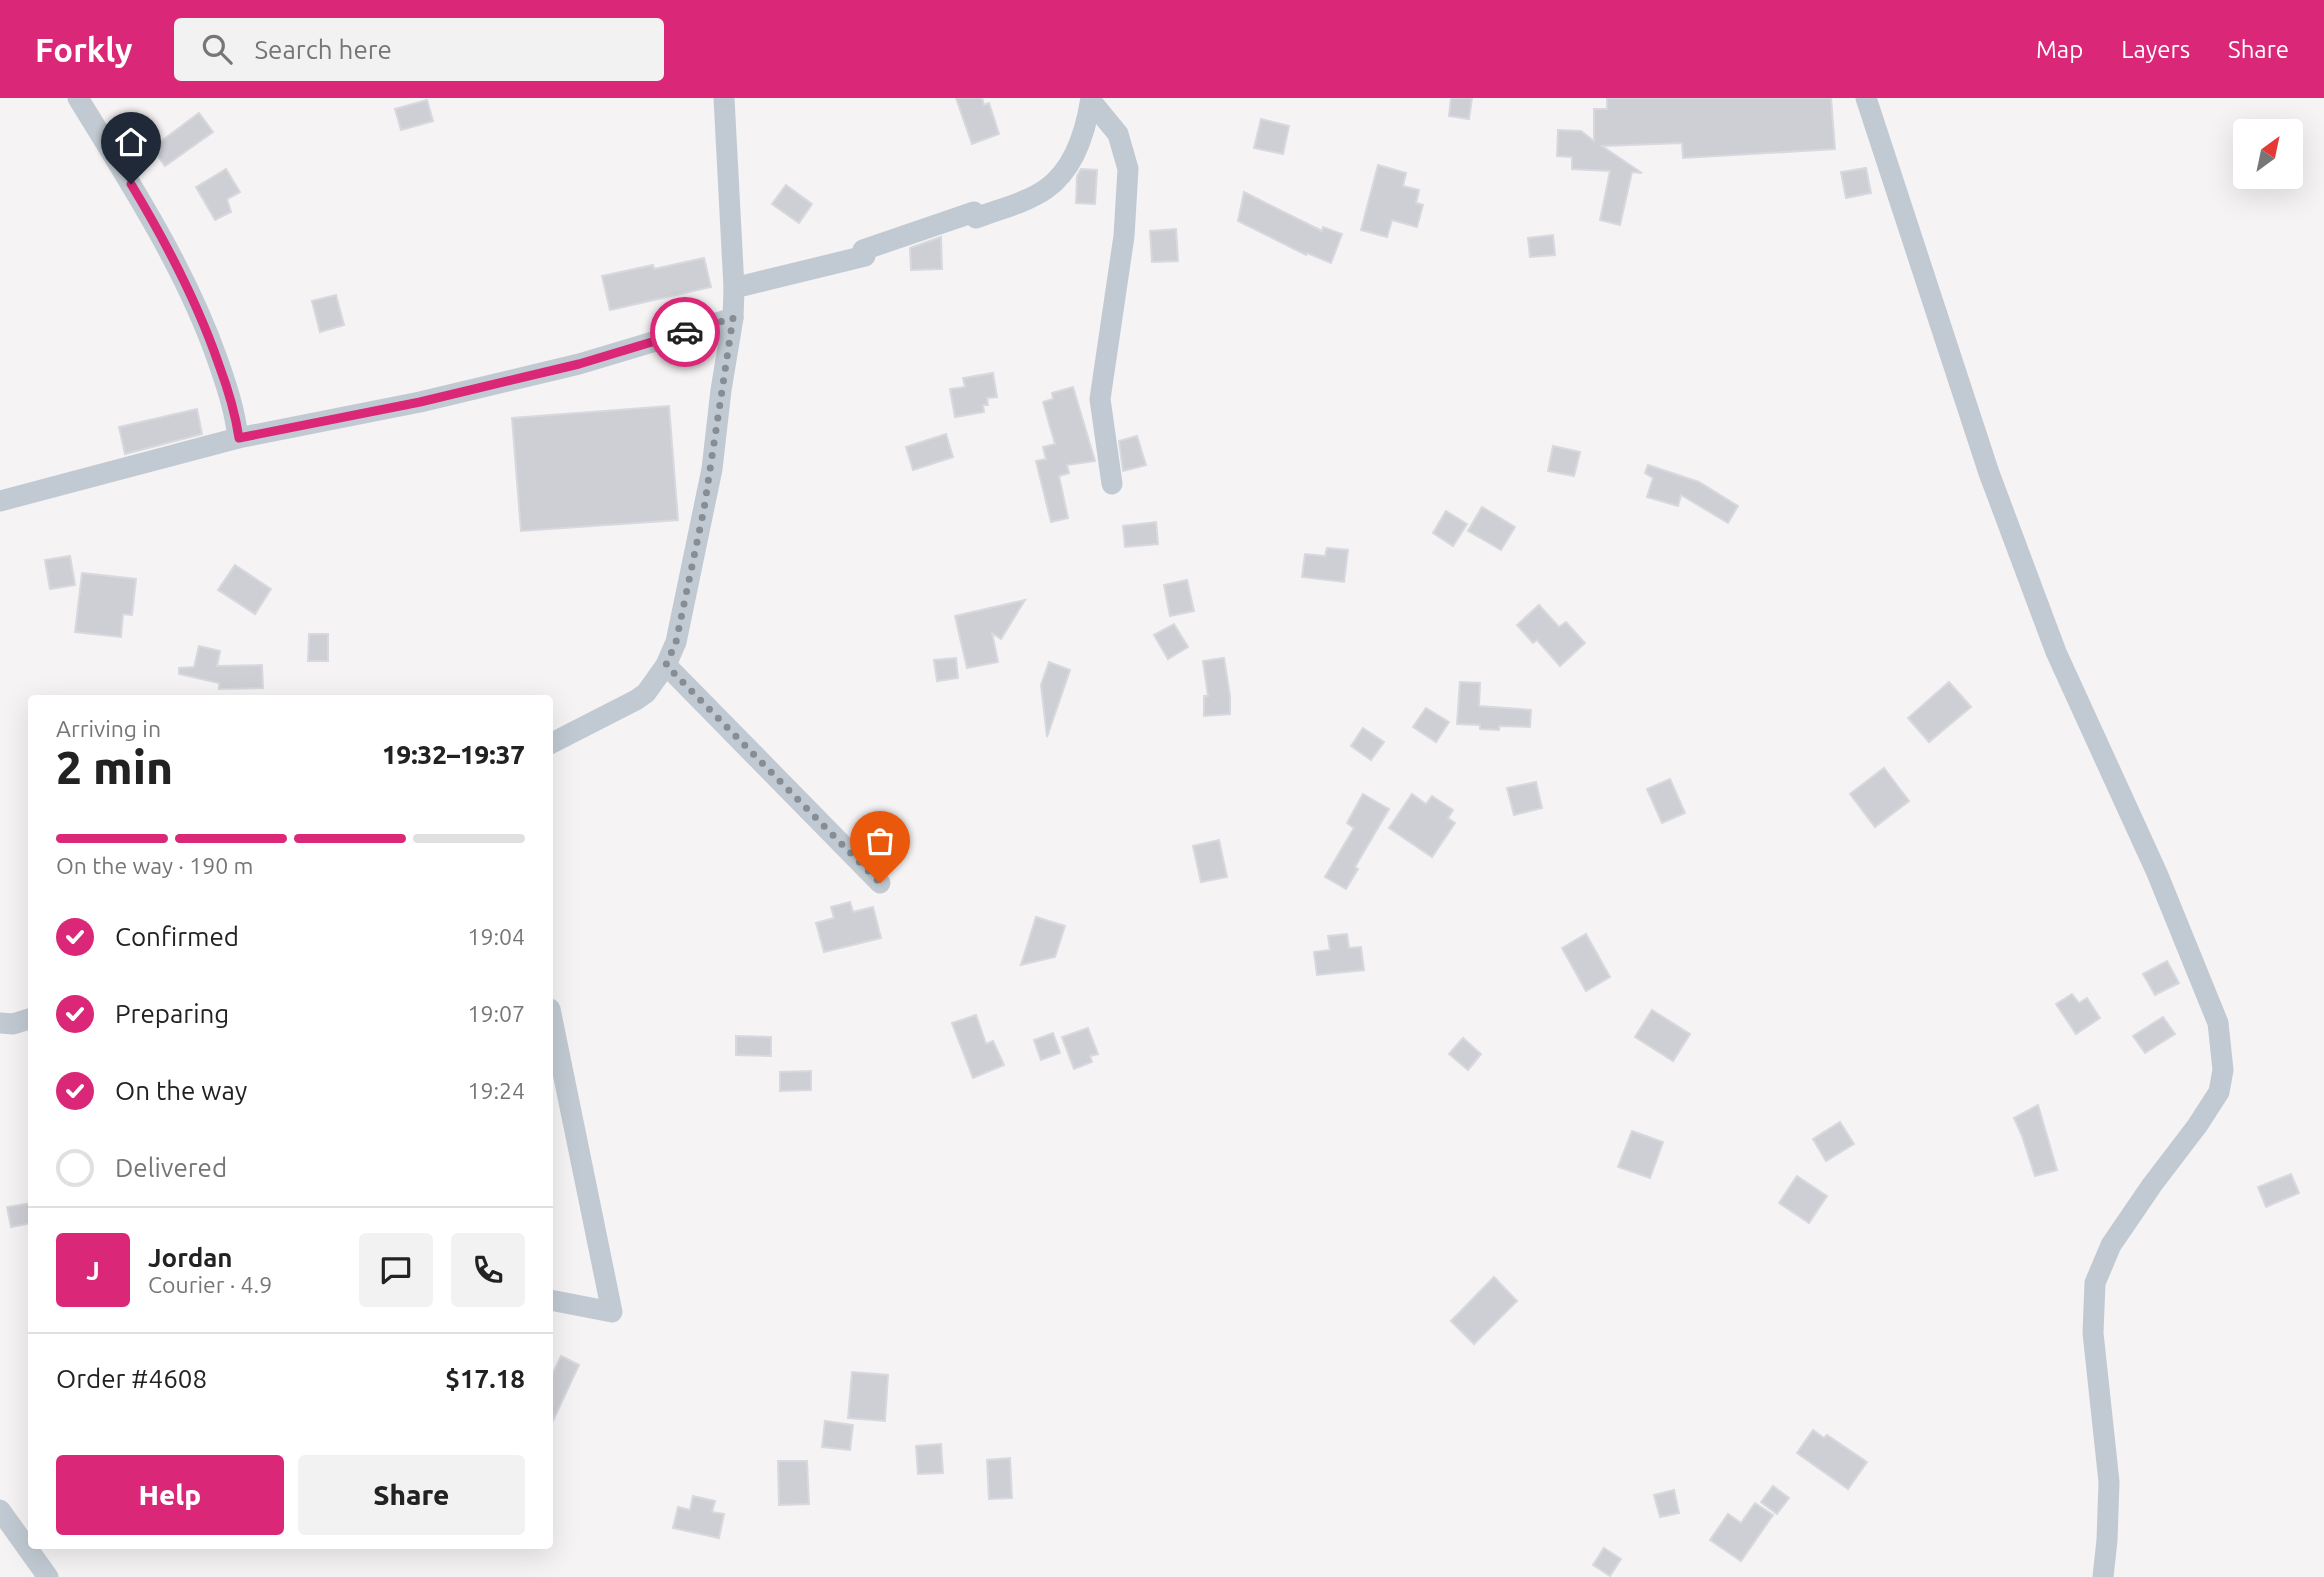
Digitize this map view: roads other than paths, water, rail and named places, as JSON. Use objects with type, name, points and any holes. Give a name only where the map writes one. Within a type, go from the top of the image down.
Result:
[{"type":"street","points":[[78,98],[157,227],[203,319],[235,411],[239,438]]},
{"type":"street","points":[[553,742],[636,700],[656,681],[676,642],[704,509],[733,318],[734,288],[724,98]]},
{"type":"street","points":[[1866,98],[1989,473],[2056,652],[2157,873],[2218,1023],[2223,1070],[2219,1092],[2111,1245],[2095,1283],[2093,1333],[2109,1482],[2103,1577]]},
{"type":"street","points":[[734,288],[865,256],[863,250],[974,212],[976,218],[1045,189],[1056,180],[1077,150],[1091,99]]},
{"type":"street","points":[[1091,99],[1118,134],[1128,169],[1124,236],[1100,400],[1112,484]]},
{"type":"street","points":[[0,501],[239,438],[420,402],[579,364],[733,318]]},
{"type":"street","points":[[666,665],[880,883]]},
{"type":"street","points":[[0,1023],[13,1024],[28,1019]]},
{"type":"street","points":[[553,1024],[612,1312],[553,1301]]},
{"type":"street","points":[[0,1510],[48,1577]]}]
